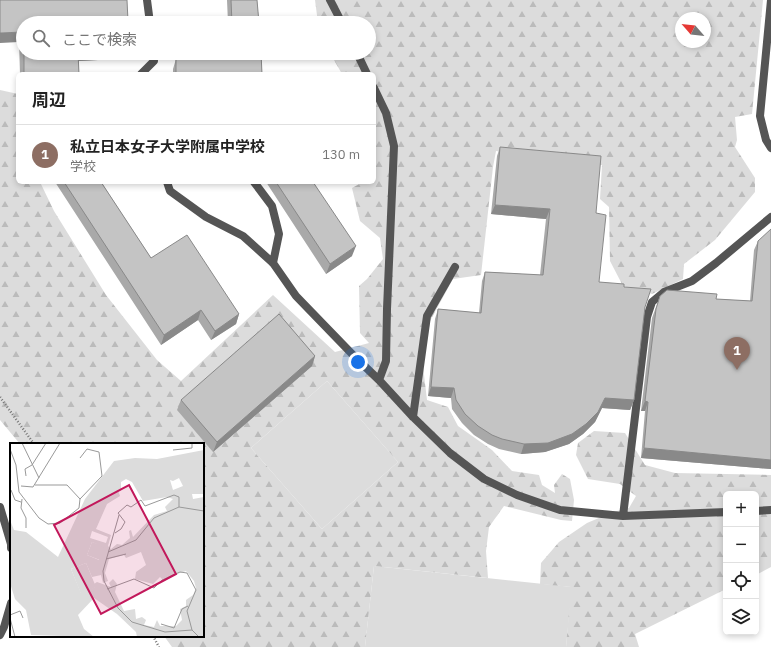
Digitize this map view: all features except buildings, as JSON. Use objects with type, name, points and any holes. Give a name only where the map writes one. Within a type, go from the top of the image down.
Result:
[{"type":"street","points":[[147,0],[149,16]]},
{"type":"street","points":[[330,0],[338,16]]},
{"type":"street","points":[[771,0],[760,116],[766,140],[771,148]]},
{"type":"street","points":[[143,72],[154,62],[154,60]]},
{"type":"street","points":[[360,60],[366,72]]},
{"type":"street","points":[[376,92],[386,113],[394,146],[386,361],[380,380]]},
{"type":"street","points":[[168,184],[170,191],[206,217],[242,236],[273,263],[296,296],[355,357],[380,380],[413,417],[456,458],[484,479],[517,495],[560,510],[623,516],[723,512]]},
{"type":"street","points":[[256,184],[272,206],[279,234],[273,263]]},
{"type":"street","points":[[623,516],[647,317],[652,302],[664,292],[692,281],[716,264],[771,217]]},
{"type":"street","points":[[413,417],[427,316],[455,267]]},
{"type":"street","points":[[0,507],[10,541]]},
{"type":"street","points":[[759,511],[771,510]]},
{"type":"street","points":[[0,635],[10,606]]},
{"type":"path","points":[[0,397],[33,443]]},
{"type":"path","points":[[154,637],[159,647]]},
{"type":"green space","points":[[315,0],[763,0],[752,114],[735,117],[737,140],[735,147],[755,178],[755,192],[715,240],[684,264],[683,279],[652,294],[623,286],[610,261],[609,207],[600,199],[602,165],[496,151],[481,275],[453,279],[430,321],[423,366],[427,400],[448,407],[458,426],[492,450],[512,471],[539,475],[542,485],[555,493],[554,485],[562,474],[570,479],[574,500],[572,521],[561,520],[504,506],[489,527],[486,551],[488,578],[374,566],[365,647],[172,647],[165,637],[204,637],[204,443],[19,443],[0,420],[0,90],[16,94],[16,184],[41,184],[54,211],[106,295],[157,360],[181,381],[273,295],[335,352],[369,343],[360,333],[359,286],[367,279],[383,259],[380,238],[360,221],[352,188],[359,184],[376,184],[376,72],[341,72],[334,60],[376,60],[376,16],[317,16]],"holes":[[[327,381],[398,462],[322,529],[251,448]]]},
{"type":"green space","points":[[327,381],[398,462],[322,529],[251,448]]},
{"type":"green space","points":[[594,431],[625,433],[645,465],[675,473],[771,475],[771,567],[759,573],[759,491],[723,491],[723,590],[635,634],[639,647],[566,647],[571,587],[540,584],[541,563],[559,542],[587,523],[613,512],[629,508],[636,496],[620,484],[588,479],[576,455],[578,443]]},
{"type":"green space","points":[[374,566],[572,587],[566,647],[365,647]]},
{"type":"place","name":"私立日本女子大学附属中学校","points":[[737,370]]}]
